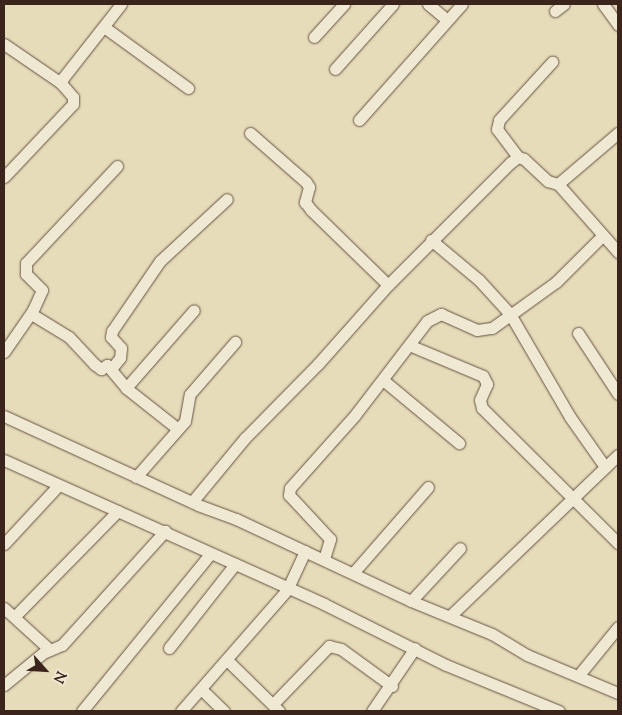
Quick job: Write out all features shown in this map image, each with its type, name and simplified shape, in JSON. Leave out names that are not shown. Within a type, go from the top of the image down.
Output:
[{"type":"street","points":[[61,83],[77,58],[104,27],[120,4]]},
{"type":"street","points":[[314,37],[344,4]]},
{"type":"street","points":[[335,69],[393,4]]},
{"type":"street","points":[[428,4],[447,20]]},
{"type":"street","points":[[359,120],[462,4]]},
{"type":"street","points":[[604,4],[618,25]]},
{"type":"street","points":[[104,27],[188,88]]},
{"type":"street","points":[[4,44],[61,83],[73,97],[74,104],[4,178]]},
{"type":"street","points":[[552,62],[499,120],[497,129],[518,157],[548,181],[558,184],[618,252]]},
{"type":"street","points":[[250,133],[306,182],[309,187],[305,202],[311,210],[388,284]]},
{"type":"street","points":[[558,184],[617,135]]},
{"type":"street","points":[[192,502],[234,451],[318,364],[388,284],[518,157]]},
{"type":"street","points":[[4,352],[33,310],[42,290],[26,274],[26,263],[117,166]]},
{"type":"street","points":[[107,365],[112,369],[121,354],[121,348],[111,337],[112,331],[160,262],[227,199]]},
{"type":"street","points":[[324,559],[330,539],[289,495],[290,488],[383,380],[433,315],[441,314],[486,331],[556,282],[602,236]]},
{"type":"street","points":[[431,240],[479,280],[510,314],[570,417],[605,467]]},
{"type":"street","points":[[33,310],[33,315],[69,337],[94,364],[101,369],[107,365]]},
{"type":"street","points":[[126,388],[194,310]]},
{"type":"street","points":[[578,333],[618,394]]},
{"type":"street","points":[[136,477],[185,421],[186,402],[194,388],[235,342]]},
{"type":"street","points":[[409,345],[483,376],[487,384],[480,400],[482,408],[573,496],[618,543]]},
{"type":"street","points":[[107,365],[126,388],[178,430]]},
{"type":"street","points":[[383,380],[459,442]]},
{"type":"street","points":[[4,416],[136,477],[324,559],[411,601],[492,634],[527,655],[618,693]]},
{"type":"street","points":[[450,616],[573,496],[618,455]]},
{"type":"street","points":[[4,460],[57,487],[118,511],[324,604],[446,665],[559,711]]},
{"type":"street","points":[[4,544],[57,487]]},
{"type":"street","points":[[353,573],[428,487]]},
{"type":"street","points":[[15,616],[118,511]]},
{"type":"street","points":[[4,685],[50,650],[62,645],[165,532]]},
{"type":"street","points":[[411,601],[460,548]]},
{"type":"street","points":[[181,711],[288,588],[305,551]]},
{"type":"street","points":[[86,710],[210,554]]},
{"type":"street","points":[[169,648],[235,564]]},
{"type":"street","points":[[4,608],[15,616],[50,650]]},
{"type":"street","points":[[578,676],[618,627]]},
{"type":"street","points":[[227,660],[276,708],[329,646],[341,649],[392,686]]},
{"type":"street","points":[[372,711],[392,686],[415,648]]},
{"type":"street","points":[[201,689],[224,711]]}]
